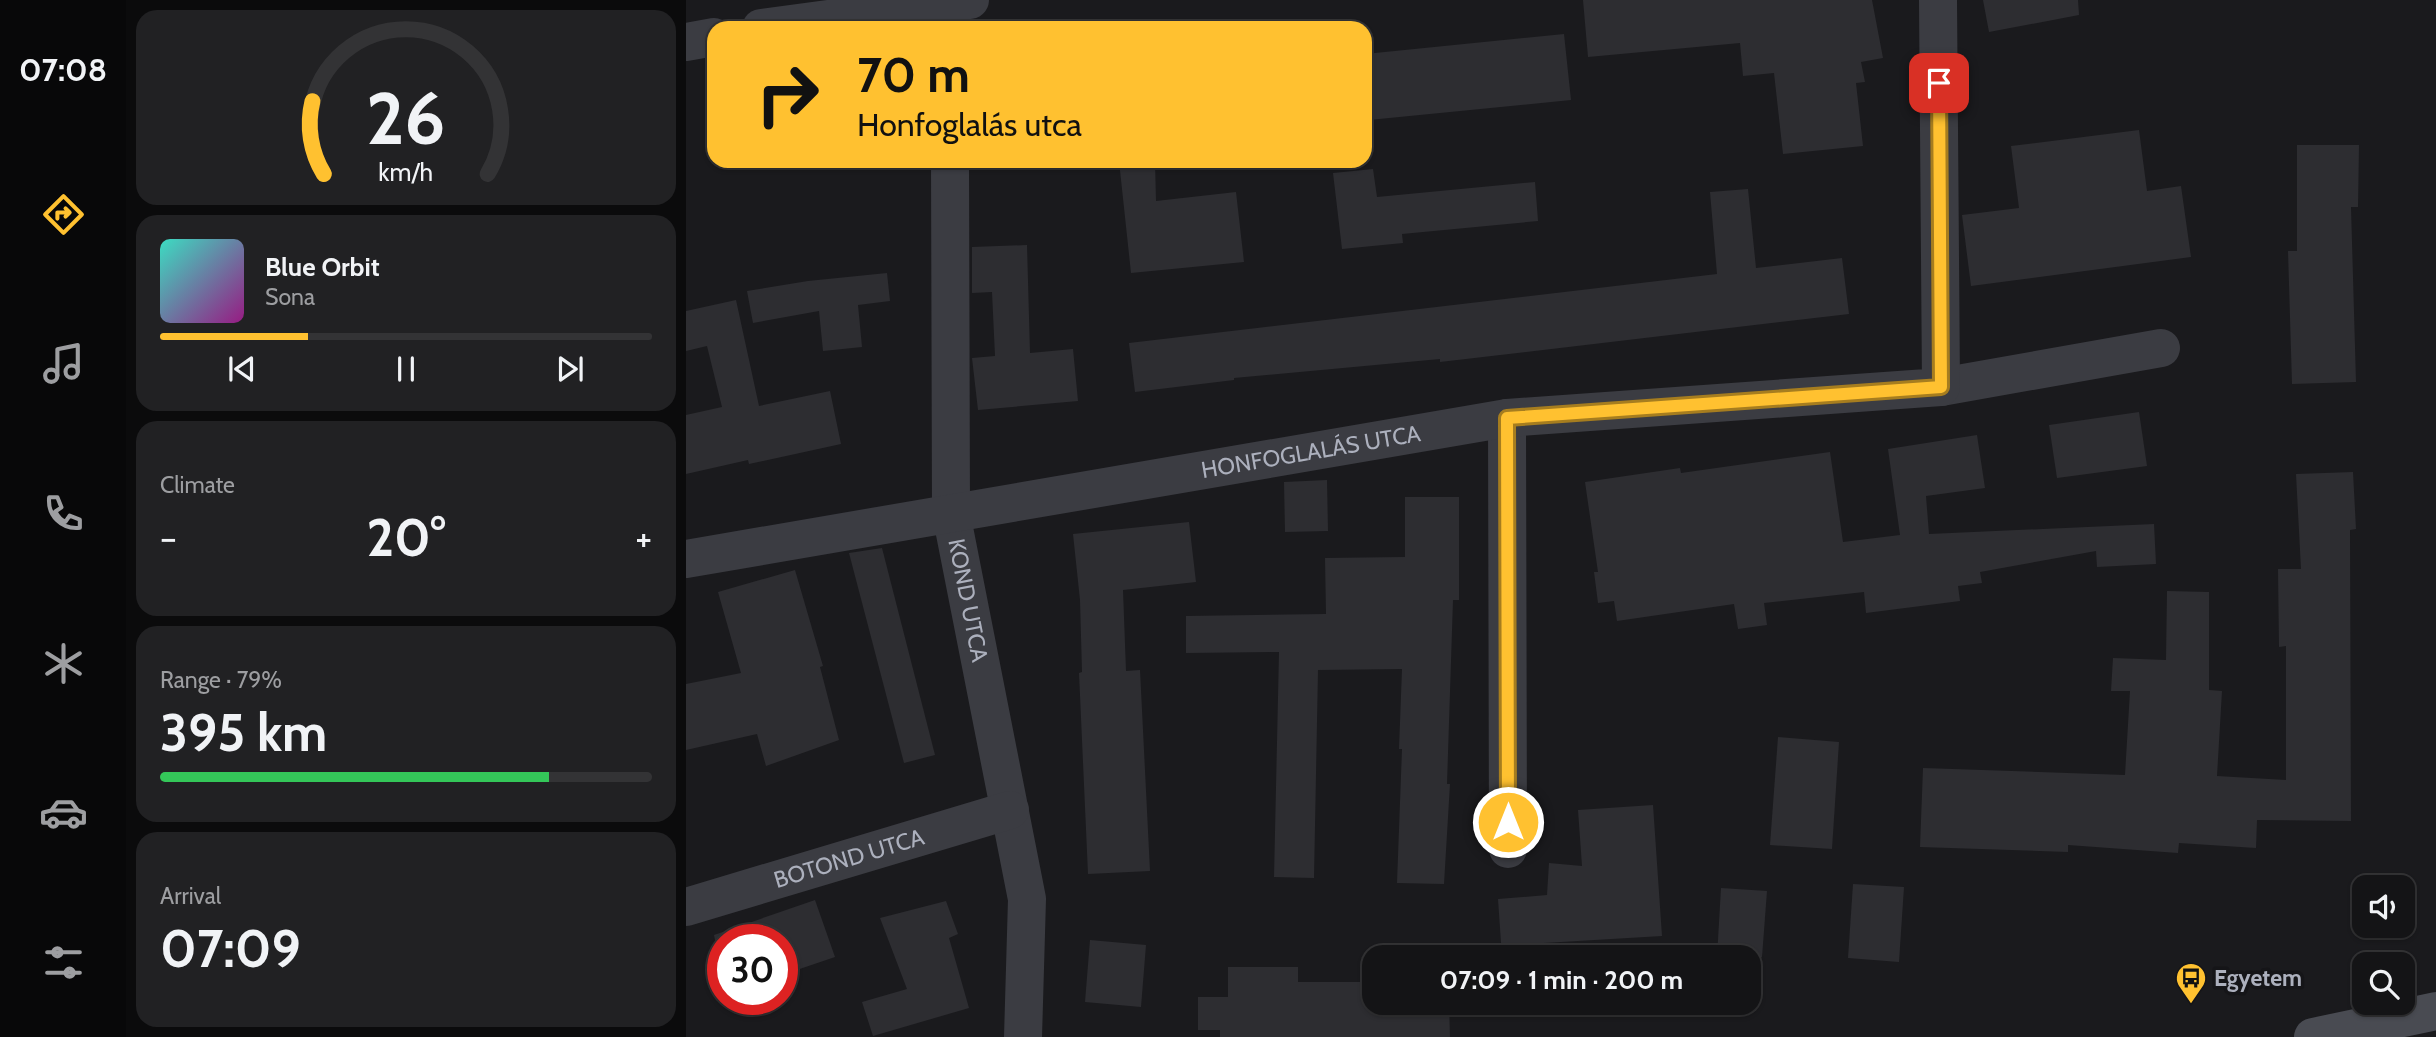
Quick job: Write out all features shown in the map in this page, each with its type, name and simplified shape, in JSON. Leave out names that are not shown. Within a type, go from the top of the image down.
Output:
[{"type":"main road","points":[[2313,1037],[2436,1011]]},
{"type":"street","points":[[1938,0],[1941,387]]},
{"type":"street","points":[[826,21],[946,8]]},
{"type":"street","points":[[686,42],[707,38]]},
{"type":"street","name":"KOND UTCA","points":[[950,168],[951,513],[1027,899],[1023,1037]]},
{"type":"street","name":"HONFOGLALÁS UTCA","points":[[686,559],[1507,418],[1941,387],[2161,348]]},
{"type":"street","points":[[1507,418],[1508,849]]},
{"type":"street","name":"BOTOND UTCA","points":[[686,907],[1010,810]]},
{"type":"building","points":[[1583,0],[1872,0],[1883,58],[1861,62],[1865,82],[1856,83],[1863,146],[1783,154],[1774,73],[1743,76],[1740,43],[1588,57]]},
{"type":"building","points":[[1983,0],[2078,0],[2079,15],[1989,32]]},
{"type":"building","points":[[1564,34],[1571,100],[1372,120],[1372,53]]},
{"type":"building","points":[[2139,130],[2147,191],[2181,186],[2191,257],[1971,286],[1962,215],[2019,208],[2011,146]]},
{"type":"building","points":[[2297,145],[2359,145],[2358,207],[2351,207],[2356,382],[2292,384],[2288,251],[2297,251]]},
{"type":"building","points":[[1120,168],[1155,168],[1156,201],[1236,192],[1244,262],[1131,273]]},
{"type":"building","points":[[1373,169],[1377,197],[1535,182],[1538,221],[1402,234],[1403,243],[1342,249],[1333,173]]},
{"type":"building","points":[[1748,189],[1756,268],[1842,258],[1849,314],[1440,362],[1440,359],[1234,378],[1135,392],[1129,343],[1717,274],[1710,192]]},
{"type":"building","points":[[1027,245],[1030,353],[1073,349],[1078,401],[978,410],[972,358],[995,356],[992,292],[972,293],[972,247]]},
{"type":"building","points":[[887,273],[890,301],[858,305],[862,347],[823,351],[819,311],[753,323],[747,291],[808,281]]},
{"type":"building","points":[[736,300],[759,406],[830,391],[841,444],[749,464],[748,460],[686,474],[686,415],[722,407],[707,346],[686,351],[686,311]]},
{"type":"building","points":[[2139,412],[2147,466],[2057,478],[2049,425]]},
{"type":"building","points":[[1977,435],[1985,488],[1926,496],[1929,534],[2154,524],[2156,564],[2097,567],[2096,551],[1980,572],[1982,583],[1958,586],[1960,601],[1866,613],[1864,592],[1764,603],[1767,625],[1738,629],[1734,604],[1617,621],[1614,601],[1598,603],[1594,572],[1598,572],[1585,482],[1680,468],[1681,473],[1830,452],[1843,542],[1900,535],[1888,449]]},
{"type":"building","points":[[2353,472],[2356,529],[2350,530],[2351,821],[2257,820],[2256,848],[2179,843],[2178,853],[2068,845],[2068,852],[1920,847],[1923,768],[2125,775],[2130,691],[2111,691],[2113,658],[2166,660],[2167,591],[2209,592],[2209,690],[2222,691],[2217,776],[2286,780],[2286,646],[2279,647],[2278,569],[2301,569],[2296,474]]},
{"type":"building","points":[[1327,480],[1328,531],[1285,532],[1284,482]]},
{"type":"building","points":[[1405,497],[1459,497],[1459,600],[1453,600],[1447,784],[1450,784],[1444,884],[1397,883],[1402,669],[1318,670],[1314,878],[1274,877],[1279,652],[1186,653],[1186,616],[1326,614],[1325,558],[1405,557]]},
{"type":"building","points":[[1189,522],[1196,582],[1123,590],[1126,671],[1140,670],[1150,871],[1088,874],[1079,673],[1082,672],[1080,600],[1073,534]]},
{"type":"building","points":[[882,548],[935,755],[904,763],[849,553]]},
{"type":"building","points":[[795,570],[823,666],[820,667],[839,740],[766,766],[757,734],[686,750],[686,684],[741,673],[718,592]]},
{"type":"building","points":[[1778,737],[1839,742],[1832,849],[1770,845]]},
{"type":"building","points":[[1653,805],[1662,936],[1544,945],[1501,945],[1498,899],[1547,895],[1549,863],[1582,866],[1578,810]]},
{"type":"building","points":[[1853,884],[1904,887],[1899,962],[1848,958]]},
{"type":"building","points":[[1721,888],[1767,891],[1762,957],[1761,945],[1718,945]]},
{"type":"building","points":[[815,900],[835,957],[798,970],[798,924],[746,924]]},
{"type":"building","points":[[946,901],[958,934],[949,938],[969,1008],[873,1036],[862,1002],[907,989],[880,918]]},
{"type":"building","points":[[1090,940],[1146,945],[1141,1007],[1085,1002]]},
{"type":"building","points":[[1228,967],[1298,967],[1298,982],[1362,982],[1362,1015],[1449,1015],[1450,1037],[1220,1037],[1220,1030],[1198,1030],[1198,997],[1228,997]]},
{"type":"place","name":"Egyetem","points":[[2191,1005]]},
{"type":"route","points":[[1508,822],[1507,418],[1941,387],[1939,83]]}]
